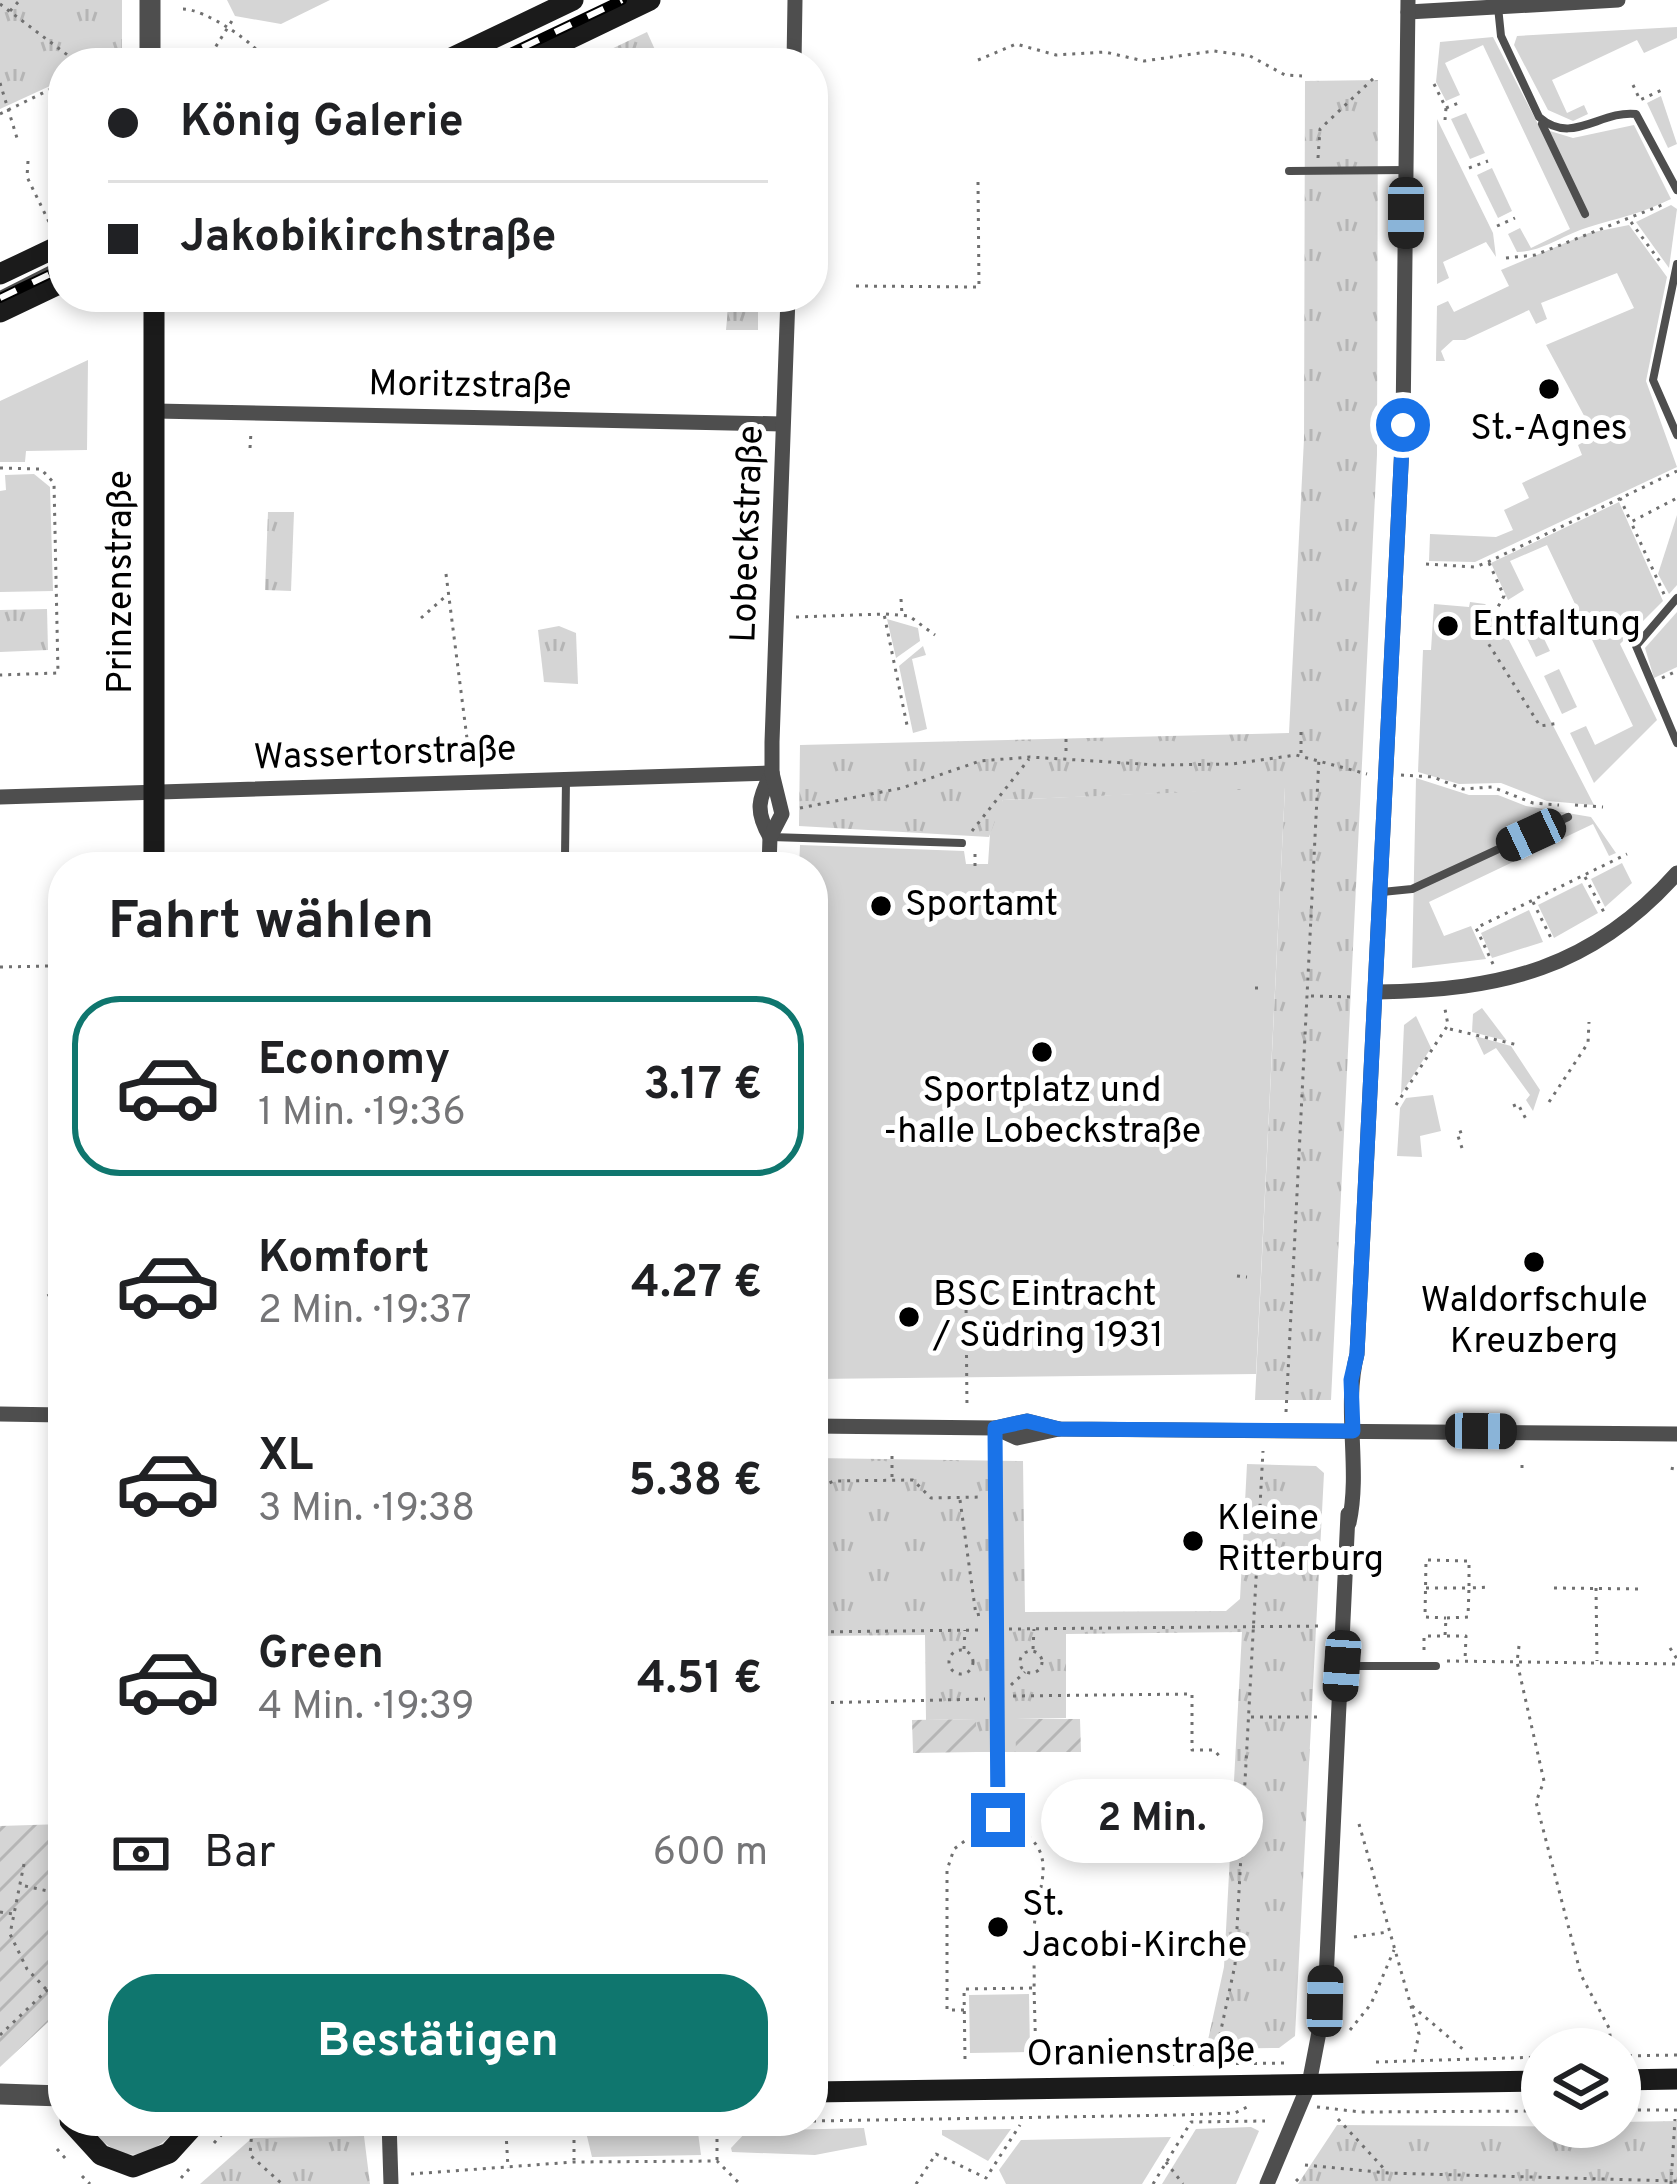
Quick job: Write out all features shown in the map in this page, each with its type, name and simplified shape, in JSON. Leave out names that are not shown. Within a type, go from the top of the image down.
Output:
[{"type":"main road","points":[[472,48],[573,0]]},
{"type":"main road","points":[[550,48],[650,0]]},
{"type":"main road","points":[[0,274],[48,256]]},
{"type":"main road","points":[[0,312],[48,288]]},
{"type":"main road","name":"Prinzenstraße","points":[[154,312],[154,852]]},
{"type":"main road","points":[[1641,2080],[1677,2079]]},
{"type":"main road","name":"Oranienstraße","points":[[828,2092],[1521,2081]]},
{"type":"main road","points":[[83,2136],[119,2174],[149,2174],[184,2136]]},
{"type":"street","points":[[150,0],[150,48]]},
{"type":"street","points":[[794,48],[795,0]]},
{"type":"street","points":[[1267,2184],[1309,2084],[1325,2001],[1349,1523],[1356,1489],[1351,1380],[1357,1354],[1377,992],[1403,425],[1408,6],[1618,0]]},
{"type":"street","name":"Lobeckstraße","points":[[770,852],[770,837],[782,814],[772,773],[787,312]]},
{"type":"street","name":"Moritzstraße","points":[[155,411],[782,424]]},
{"type":"street","name":"Wassertorstraße","points":[[0,796],[772,773]]},
{"type":"street","points":[[1377,992],[1502,982],[1562,961],[1615,932],[1677,873]]},
{"type":"street","points":[[0,1414],[48,1415]]},
{"type":"street","points":[[828,1426],[995,1428],[1017,1438],[1059,1429],[1677,1434]]},
{"type":"street","points":[[0,2094],[48,2095]]},
{"type":"street","points":[[389,2136],[391,2184]]},
{"type":"lane","points":[[1498,7],[1502,36],[1585,214]]},
{"type":"lane","points":[[566,40],[569,48]]},
{"type":"lane","points":[[1539,117],[1549,126],[1574,130],[1636,114],[1677,194]]},
{"type":"lane","points":[[1289,171],[1406,170]]},
{"type":"lane","points":[[0,296],[48,261]]},
{"type":"lane","points":[[1677,264],[1653,380],[1677,435]]},
{"type":"lane","points":[[1673,602],[1636,646],[1677,743]]},
{"type":"lane","points":[[565,852],[566,778]]},
{"type":"lane","points":[[1382,892],[1412,889],[1568,817]]},
{"type":"lane","points":[[770,837],[962,843]]},
{"type":"lane","points":[[995,1428],[998,1820]]},
{"type":"lane","points":[[1342,1666],[1441,1663]]},
{"type":"path","points":[[10,11],[20,0]]},
{"type":"path","points":[[0,4],[58,48]]},
{"type":"path","points":[[183,9],[197,9],[260,48]]},
{"type":"path","points":[[214,48],[235,16]]},
{"type":"path","points":[[978,60],[1016,44],[1056,55],[1105,52],[1144,61],[1214,51],[1250,56],[1302,76]]},
{"type":"path","points":[[1318,170],[1320,129],[1376,76]]},
{"type":"path","points":[[0,83],[17,138]]},
{"type":"path","points":[[1434,84],[1446,108],[1445,120]]},
{"type":"path","points":[[1633,85],[1640,100],[1662,90]]},
{"type":"path","points":[[0,114],[48,90]]},
{"type":"path","points":[[1446,108],[1461,102]]},
{"type":"path","points":[[1469,168],[1488,160]]},
{"type":"path","points":[[28,161],[28,177],[48,221]]},
{"type":"path","points":[[856,286],[979,287],[978,182]]},
{"type":"path","points":[[1506,257],[1535,255],[1587,230],[1630,221],[1677,194]]},
{"type":"path","points":[[1497,226],[1514,218]]},
{"type":"path","points":[[1630,221],[1674,280]]},
{"type":"path","points":[[0,468],[41,469],[54,483],[58,673],[0,675]]},
{"type":"path","points":[[1426,564],[1489,562],[1677,471]]},
{"type":"path","points":[[1620,498],[1673,602]]},
{"type":"path","points":[[1631,522],[1677,498]]},
{"type":"path","points":[[1489,562],[1504,596],[1486,630],[1488,643],[1540,726],[1560,723]]},
{"type":"path","points":[[446,574],[471,782]]},
{"type":"path","points":[[421,618],[448,594]]},
{"type":"path","points":[[901,599],[902,614]]},
{"type":"path","points":[[884,614],[908,730]]},
{"type":"path","points":[[776,617],[902,614],[934,634]]},
{"type":"path","points":[[1300,732],[1301,756]]},
{"type":"path","points":[[1066,739],[1066,758]]},
{"type":"path","points":[[788,808],[818,808],[857,793],[902,788],[980,761],[1030,757],[1194,764],[1301,756],[1366,774],[1433,777],[1463,789],[1492,787],[1533,803],[1603,807]]},
{"type":"path","points":[[962,843],[1030,757]]},
{"type":"path","points":[[1285,1432],[1319,758]]},
{"type":"path","points":[[1502,982],[1476,928],[1627,854]]},
{"type":"path","points":[[1584,875],[1615,932]]},
{"type":"path","points":[[1532,901],[1562,961]]},
{"type":"path","points":[[0,967],[48,966]]},
{"type":"path","points":[[1396,1105],[1446,1028],[1442,990]]},
{"type":"path","points":[[1309,996],[1356,997]]},
{"type":"path","points":[[1549,1102],[1588,1043],[1589,1022]]},
{"type":"path","points":[[1446,1028],[1518,1046]]},
{"type":"path","points":[[1513,1106],[1518,1104],[1527,1121]]},
{"type":"path","points":[[1462,1131],[1457,1132],[1462,1148]]},
{"type":"path","points":[[1237,1276],[1247,1276]]},
{"type":"path","points":[[966,1301],[968,1428]]},
{"type":"path","points":[[1216,2053],[1234,1965],[1264,1431]]},
{"type":"path","points":[[892,1456],[892,1480]]},
{"type":"path","points":[[828,1484],[913,1480],[931,1498],[995,1497]]},
{"type":"path","points":[[960,1498],[976,1615],[982,1614]]},
{"type":"path","points":[[1426,1560],[1468,1561],[1469,1588],[1468,1617],[1425,1617],[1426,1560]]},
{"type":"path","points":[[1426,1588],[1490,1587]]},
{"type":"path","points":[[1553,1588],[1641,1589]]},
{"type":"path","points":[[1596,1588],[1597,1663]]},
{"type":"path","points":[[1445,1636],[1446,1618]]},
{"type":"path","points":[[841,1624],[841,1631]]},
{"type":"path","points":[[828,1631],[1325,1626]]},
{"type":"path","points":[[1033,1651],[1034,1629]]},
{"type":"path","points":[[964,1630],[964,1650],[973,1660],[967,1674]]},
{"type":"path","points":[[1424,1660],[1424,1636],[1466,1636],[1466,1661]]},
{"type":"path","points":[[1519,1646],[1517,1662],[1544,1781],[1536,1802],[1581,1975],[1609,2028]]},
{"type":"path","points":[[1441,1663],[1677,1661],[1670,1648]]},
{"type":"path","points":[[964,1650],[955,1652],[949,1663],[956,1674],[972,1678]]},
{"type":"path","points":[[984,1688],[996,1698]]},
{"type":"path","points":[[828,1703],[1192,1694],[1192,1750],[1214,1750],[1222,1759]]},
{"type":"path","points":[[1247,1717],[1321,1718]]},
{"type":"path","points":[[964,2010],[947,2010],[946,1870],[954,1849],[981,1826],[997,1823],[1026,1833],[1044,1864],[1044,1892],[1035,1917],[1036,2058]]},
{"type":"path","points":[[1359,1824],[1419,2034],[1415,2052]]},
{"type":"path","points":[[0,2035],[48,1992],[27,1969],[10,1934],[24,1864]]},
{"type":"path","points":[[23,1886],[48,1891]]},
{"type":"path","points":[[0,1912],[15,1915]]},
{"type":"path","points":[[1354,1937],[1390,1931]]},
{"type":"path","points":[[0,1940],[10,1934]]},
{"type":"path","points":[[1350,2030],[1372,2004],[1394,1948]]},
{"type":"path","points":[[1000,1981],[1000,1989]]},
{"type":"path","points":[[965,2059],[964,1989],[1034,1988]]},
{"type":"path","points":[[1410,2004],[1465,2051]]},
{"type":"path","points":[[1641,2056],[1677,2055]]},
{"type":"path","points":[[1360,2063],[1521,2058]]},
{"type":"path","points":[[1149,2106],[1150,2123]]},
{"type":"path","points":[[828,2121],[1149,2116],[1235,2113],[1253,2106]]},
{"type":"path","points":[[1340,2107],[1361,2113],[1521,2111]]},
{"type":"path","points":[[1641,2110],[1677,2110]]},
{"type":"path","points":[[1338,2119],[1388,2173]]},
{"type":"path","points":[[1305,2164],[1388,2173],[1674,2182],[1675,2119]]},
{"type":"path","points":[[1153,2184],[1191,2122],[1265,2121]]},
{"type":"path","points":[[916,2184],[936,2154],[986,2178],[1020,2125]]},
{"type":"path","points":[[214,2144],[221,2136]]},
{"type":"path","points":[[252,2136],[250,2155],[282,2184]]},
{"type":"path","points":[[506,2136],[508,2170]]},
{"type":"path","points":[[574,2136],[574,2162]]},
{"type":"path","points":[[717,2136],[717,2161],[740,2184]]},
{"type":"path","points":[[57,2149],[66,2159]]},
{"type":"path","points":[[407,2174],[474,2174],[574,2162],[717,2161]]},
{"type":"path","points":[[1166,2162],[1183,2184]]},
{"type":"path","points":[[181,2178],[191,2168]]},
{"type":"path","points":[[1431,2184],[1432,2174]]},
{"type":"path","points":[[82,2176],[89,2184]]},
{"type":"green space","points":[[0,0],[122,0],[122,48],[48,48],[48,87],[0,109]]},
{"type":"green space","points":[[227,0],[330,0],[281,24],[235,16]]},
{"type":"green space","points":[[1677,27],[1677,38],[1644,53],[1637,40],[1552,80],[1567,113],[1584,105],[1588,114],[1573,121],[1548,110],[1514,45],[1517,36]]},
{"type":"green space","points":[[647,32],[654,48],[613,48]]},
{"type":"green space","points":[[1493,37],[1540,128],[1573,138],[1634,125],[1671,199],[1536,249],[1517,252],[1508,234],[1520,228],[1531,248],[1570,229],[1483,45],[1445,63],[1460,95],[1446,101],[1436,82],[1440,42]]},
{"type":"green space","points":[[1378,80],[1377,455],[1331,1400],[1255,1400],[1285,788],[1003,800],[989,837],[799,826],[800,745],[1289,733],[1304,439],[1305,81]]},
{"type":"green space","points":[[1661,96],[1677,144],[1668,148],[1647,103]]},
{"type":"green space","points":[[1466,113],[1485,153],[1470,159],[1451,119]]},
{"type":"green space","points":[[1437,119],[1493,233],[1496,257],[1486,242],[1443,262],[1449,278],[1437,284]]},
{"type":"green space","points":[[1492,168],[1512,211],[1498,218],[1477,175]]},
{"type":"green space","points":[[1671,205],[1677,209],[1669,268],[1636,222]]},
{"type":"green space","points":[[1629,225],[1667,277],[1646,381],[1677,467],[1475,562],[1429,561],[1430,534],[1496,537],[1513,530],[1504,510],[1529,498],[1522,483],[1582,455],[1578,445],[1595,436],[1546,345],[1634,308],[1617,273],[1541,303],[1547,319],[1536,324],[1529,310],[1465,340],[1453,340],[1441,351],[1445,361],[1436,361],[1437,306],[1448,301],[1454,312],[1509,286],[1501,270],[1589,233]]},
{"type":"green space","points":[[728,312],[758,312],[758,330],[726,330]]},
{"type":"green space","points":[[88,360],[87,450],[26,451],[25,462],[0,462],[0,401]]},
{"type":"green space","points":[[34,474],[50,487],[53,591],[0,592],[0,491],[6,490],[5,475]]},
{"type":"green space","points":[[1619,502],[1663,601],[1620,644],[1657,720],[1594,783],[1570,733],[1586,726],[1595,745],[1633,726],[1547,545],[1510,561],[1524,590],[1508,600],[1491,563]]},
{"type":"green space","points":[[268,512],[294,512],[291,591],[265,590]]},
{"type":"green space","points":[[1677,515],[1677,585],[1669,594],[1658,574]]},
{"type":"green space","points":[[1470,602],[1485,604],[1496,615],[1594,805],[1547,801],[1501,783],[1459,784],[1418,772],[1423,650],[1431,650],[1434,604],[1469,607]]},
{"type":"green space","points":[[47,609],[48,650],[0,652],[0,610]]},
{"type":"green space","points":[[1531,612],[1550,651],[1536,657],[1517,618]]},
{"type":"green space","points":[[1677,612],[1677,667],[1654,678],[1645,648]]},
{"type":"green space","points":[[887,619],[918,628],[920,641],[896,658]]},
{"type":"green space","points":[[559,626],[576,633],[578,684],[544,682],[538,630]]},
{"type":"green space","points":[[923,646],[926,655],[912,659],[927,729],[913,733],[899,666]]},
{"type":"green space","points":[[1559,669],[1577,707],[1562,714],[1544,676]]},
{"type":"green space","points":[[1416,778],[1469,795],[1498,795],[1526,806],[1591,817],[1616,853],[1609,856],[1593,824],[1429,902],[1444,936],[1471,926],[1486,959],[1412,968]]},
{"type":"green space","name":"Sportplatz und -halle Lobeckstraße","points":[[1285,787],[1256,1374],[828,1379],[828,852],[800,852],[800,845],[964,851],[966,864],[988,864],[991,820],[1003,800]]},
{"type":"green space","points":[[1622,863],[1632,883],[1605,907],[1591,879]]},
{"type":"green space","points":[[1582,883],[1598,913],[1554,938],[1538,905]]},
{"type":"green space","points":[[1529,910],[1543,942],[1492,958],[1481,933]]},
{"type":"green space","points":[[1482,1008],[1507,1041],[1472,1032],[1473,1014]]},
{"type":"green space","points":[[1416,1016],[1431,1048],[1401,1094],[1404,1025]]},
{"type":"green space","points":[[1475,1036],[1511,1046],[1540,1090],[1533,1111],[1526,1100],[1530,1095],[1496,1048],[1484,1055]]},
{"type":"green space","points":[[1433,1095],[1441,1131],[1420,1136],[1422,1157],[1397,1156],[1400,1108],[1406,1098]]},
{"type":"green space","points":[[828,1458],[1023,1461],[1025,1612],[1226,1611],[1240,1599],[1247,1464],[1316,1466],[1324,1473],[1295,2036],[1279,2048],[1206,2049],[1224,1967],[1242,1632],[1066,1634],[1066,1718],[1016,1719],[1016,1752],[976,1752],[975,1719],[926,1720],[925,1635],[828,1636]]},
{"type":"green space","points":[[976,1719],[976,1752],[913,1753],[912,1720]]},
{"type":"green space","points":[[1015,1719],[1080,1719],[1081,1752],[1016,1752]]},
{"type":"green space","points":[[48,1824],[48,2022],[0,2067],[0,1826]]},
{"type":"green space","points":[[1029,1994],[1030,2052],[970,2053],[969,1995]]},
{"type":"green space","points":[[1677,2121],[1677,2184],[1298,2184],[1337,2125],[1521,2126],[1521,2148],[1641,2148],[1641,2122]]},
{"type":"green space","points":[[1251,2127],[1259,2131],[1236,2184],[1162,2184],[1196,2129]]},
{"type":"green space","points":[[864,2128],[867,2145],[815,2155],[732,2152],[731,2148],[742,2136],[828,2136],[828,2129]]},
{"type":"green space","points":[[1011,2129],[988,2161],[942,2135],[942,2130]]},
{"type":"green space","points":[[96,2136],[171,2136],[133,2155]]},
{"type":"green space","points":[[364,2136],[370,2184],[200,2184],[252,2138]]},
{"type":"green space","points":[[587,2136],[698,2136],[701,2155],[592,2157]]},
{"type":"green space","points":[[1171,2137],[1142,2184],[1006,2184],[999,2170],[1021,2140]]},
{"type":"railway","points":[[521,48],[622,0]]},
{"type":"railway","points":[[0,298],[48,275]]},
{"type":"place","name":"St.-Agnes","points":[[1549,389]]},
{"type":"place","name":"Entfaltung","points":[[1448,626]]},
{"type":"place","name":"Sportamt","points":[[881,906]]},
{"type":"place","name":"Sportplatz und -halle Lobeckstraße","points":[[1042,1052]]},
{"type":"place","name":"Waldorfschule Kreuzberg","points":[[1534,1262]]},
{"type":"place","name":"BSC Eintracht / Südring 1931","points":[[909,1317]]},
{"type":"place","name":"Kleine Ritterburg","points":[[1193,1541]]},
{"type":"place","name":"St. Jacobi-Kirche","points":[[998,1927]]},
{"type":"route","points":[[998,1820],[995,1428],[1037,1421],[1059,1429],[1353,1431],[1351,1380],[1357,1354],[1368,1162],[1403,425]]}]
